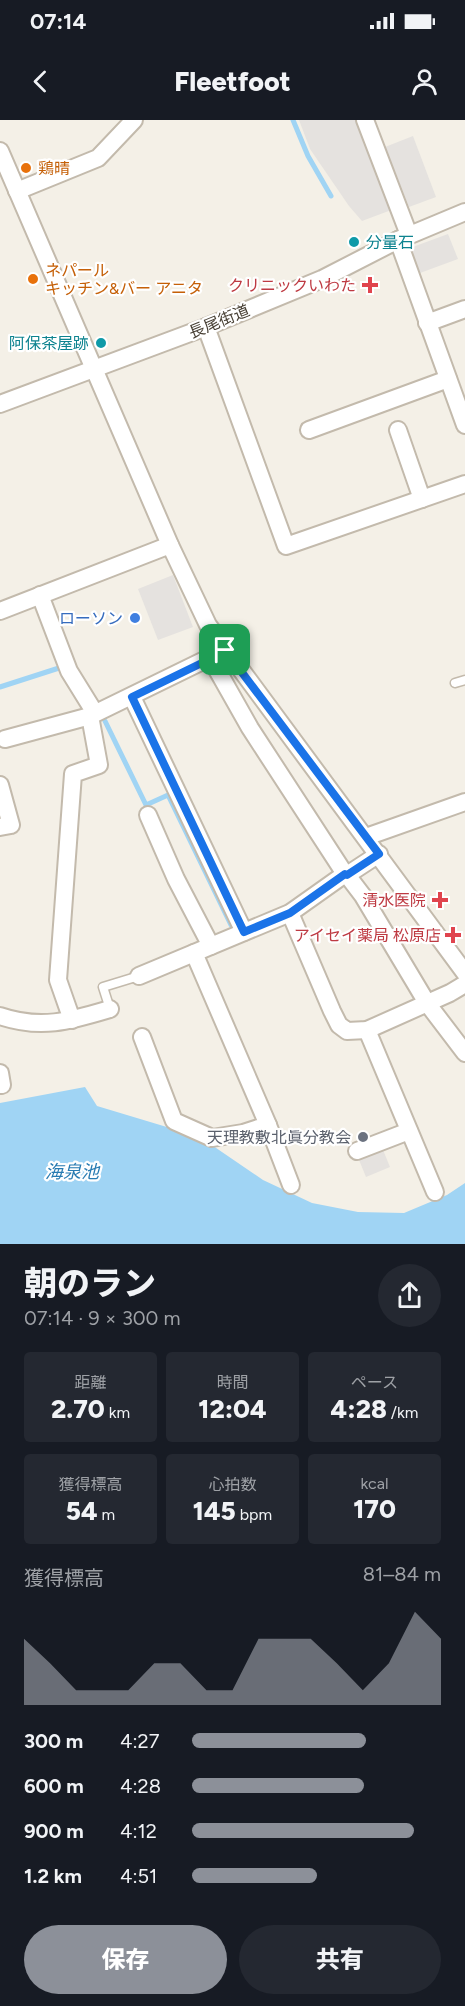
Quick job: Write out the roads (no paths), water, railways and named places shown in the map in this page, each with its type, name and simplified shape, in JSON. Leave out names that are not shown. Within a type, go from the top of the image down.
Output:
[{"type":"street","points":[[9,182],[98,158],[134,120]]},
{"type":"street","points":[[365,120],[403,237],[427,323],[465,425]]},
{"type":"street","points":[[0,151],[9,182],[95,369],[170,545],[208,625],[250,728],[346,874],[363,896],[427,1003],[465,1053]]},
{"type":"street","name":"長尾街道","points":[[0,404],[206,327],[322,279],[403,237],[465,212]]},
{"type":"street","points":[[427,323],[465,309]]},
{"type":"street","points":[[206,327],[286,546],[465,484]]},
{"type":"street","points":[[309,430],[448,379]]},
{"type":"street","points":[[398,430],[422,499]]},
{"type":"street","points":[[0,611],[170,545]]},
{"type":"street","points":[[40,595],[69,671],[92,715],[99,765],[73,774],[58,980],[72,1020]]},
{"type":"street","points":[[5,738],[92,715],[218,654]]},
{"type":"street","points":[[218,654],[366,837],[465,973]]},
{"type":"street","points":[[132,697],[244,932]]},
{"type":"street","points":[[0,785],[11,825],[0,827]]},
{"type":"street","points":[[366,837],[465,802]]},
{"type":"street","points":[[148,815],[176,879],[211,946]]},
{"type":"street","points":[[139,976],[290,913],[379,854]]},
{"type":"street","points":[[290,913],[339,1025],[346,1031],[367,1030],[465,984]]},
{"type":"street","points":[[194,953],[268,1125],[291,1185]]},
{"type":"street","points":[[0,1016],[18,1022],[53,1023],[110,1009]]},
{"type":"street","points":[[367,1030],[435,1192]]},
{"type":"street","points":[[142,1038],[174,1121],[212,1138],[243,1133],[268,1125]]},
{"type":"street","points":[[0,1073],[2,1085],[0,1085]]},
{"type":"street","points":[[357,1151],[409,1131]]},
{"type":"lane","points":[[455,683],[465,680]]},
{"type":"lane","points":[[110,1009],[103,987],[139,976]]},
{"type":"water","name":"海泉池","points":[[85,1087],[97,1106],[200,1137],[263,1180],[312,1203],[358,1212],[404,1213],[447,1195],[465,1183],[465,1244],[0,1244],[0,1103]]},
{"type":"waterway","points":[[293,120],[308,156],[331,196]]},
{"type":"waterway","points":[[0,687],[59,668]]},
{"type":"waterway","points":[[105,721],[146,805],[168,795],[231,925]]},
{"type":"place","name":"鶏晴","points":[[26,168]]},
{"type":"place","name":"分量石","points":[[354,242]]},
{"type":"place","name":"ネパール キッチン&バー アニタ","points":[[33,279]]},
{"type":"place","name":"クリニックいわた","points":[[370,285]]},
{"type":"place","name":"阿保茶屋跡","points":[[101,343]]},
{"type":"place","name":"ローソン","points":[[135,618]]},
{"type":"place","name":"清水医院","points":[[440,900]]},
{"type":"place","name":"アイセイ薬局 松原店","points":[[453,935]]},
{"type":"place","name":"天理教敷北眞分教会","points":[[363,1137]]}]
